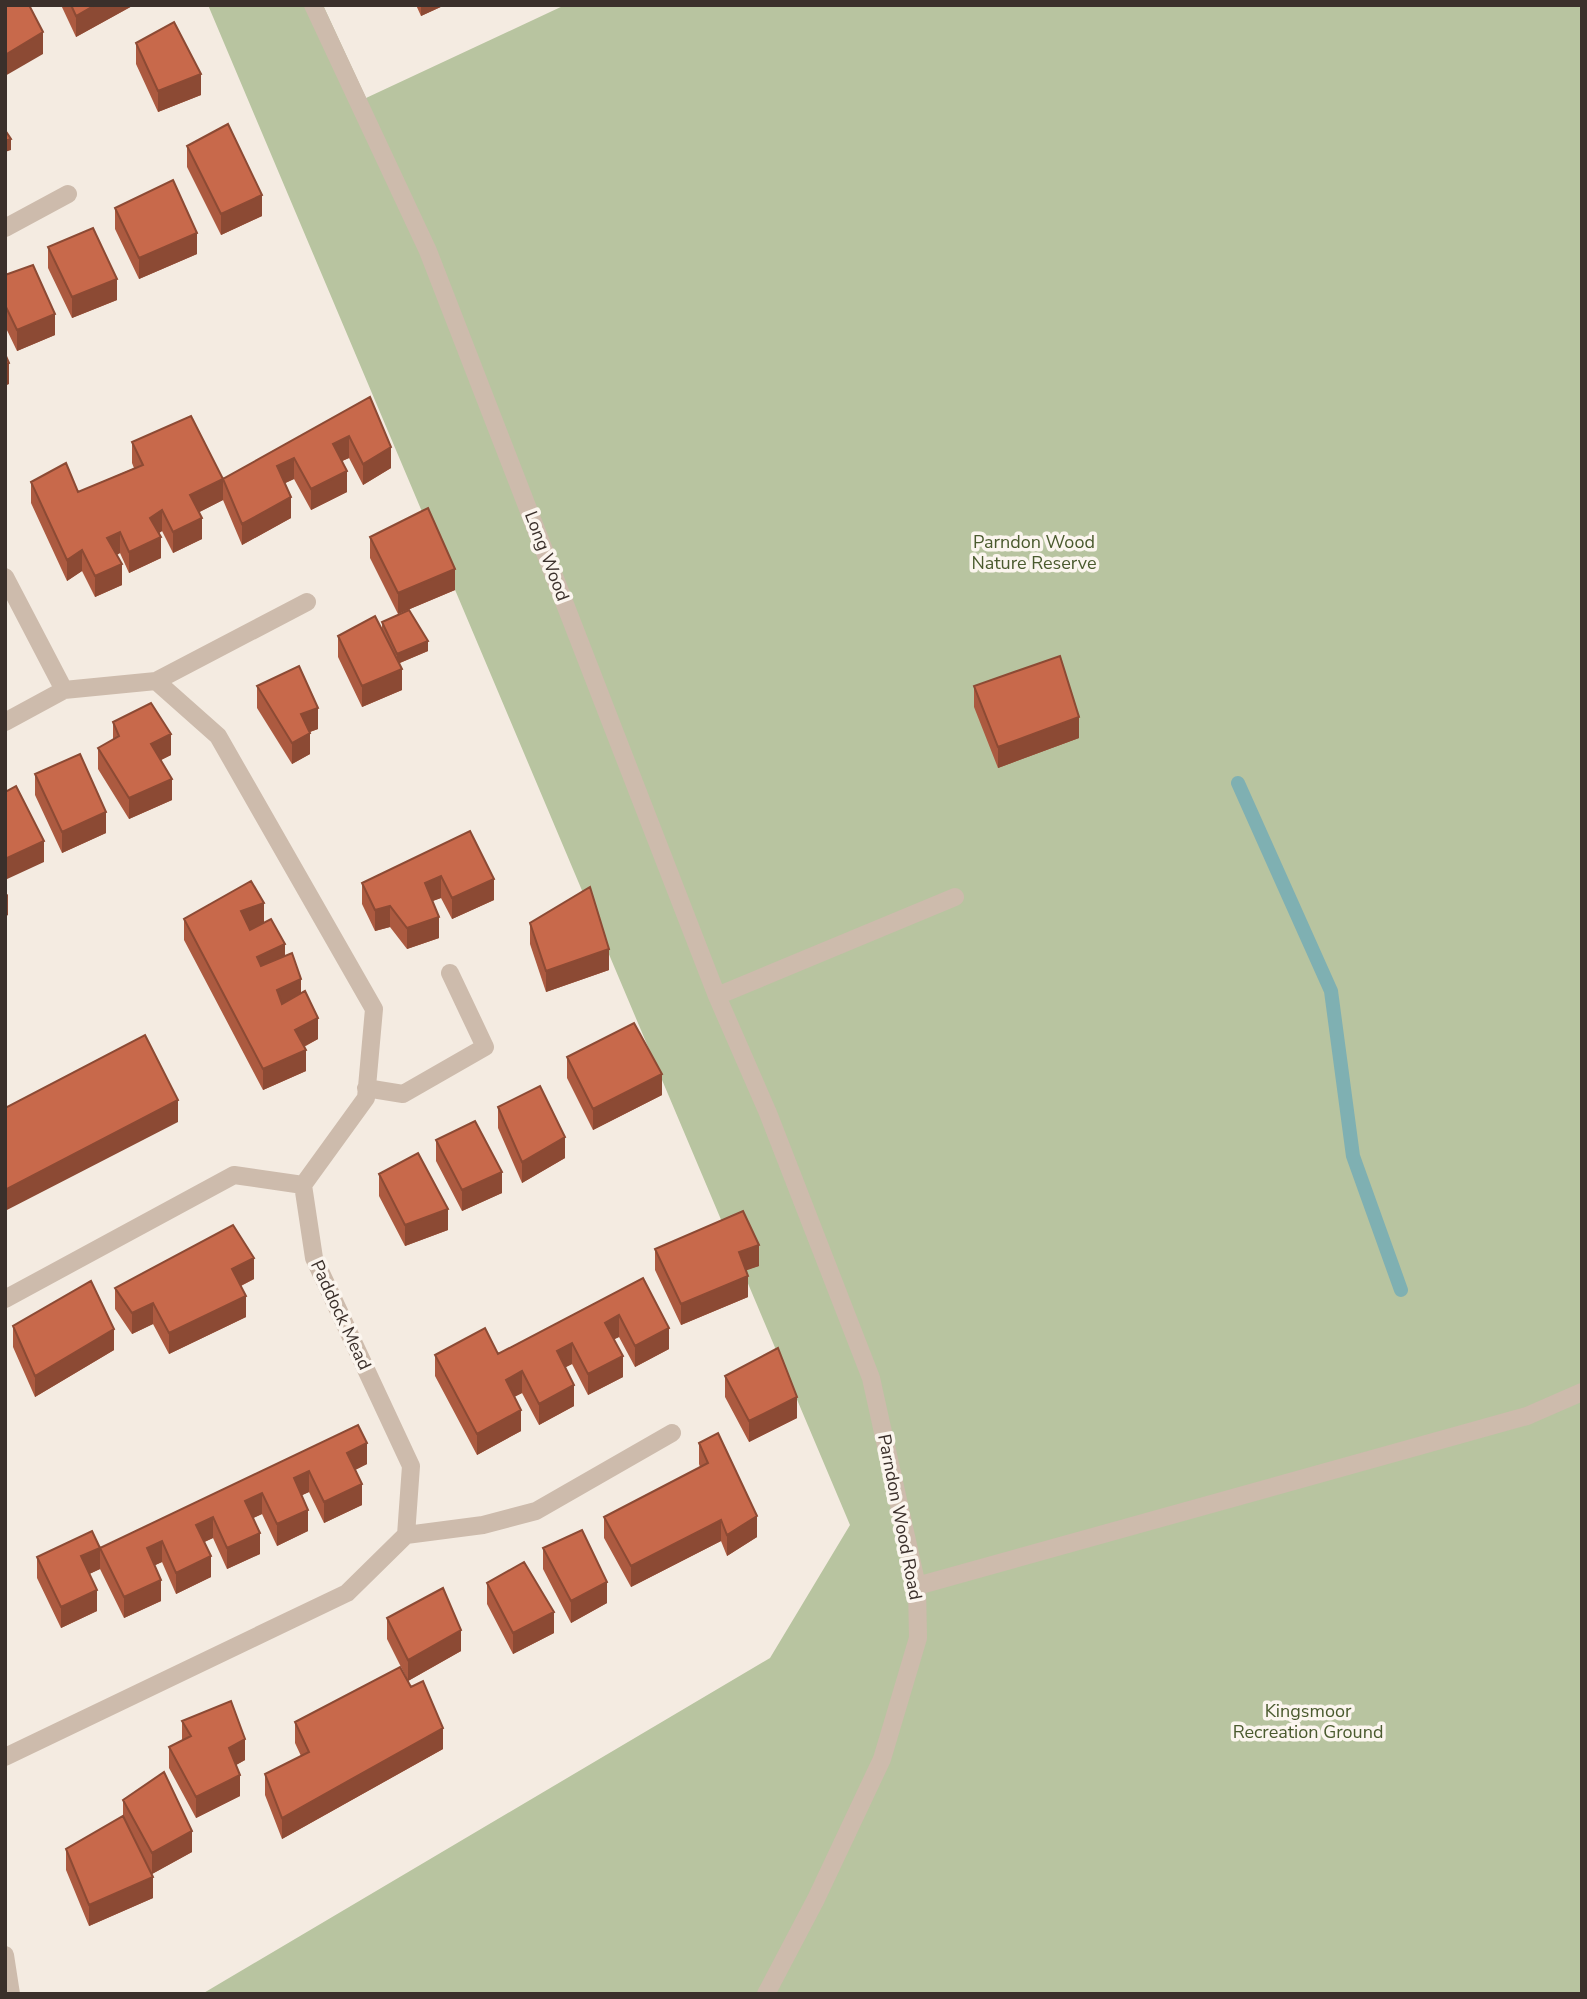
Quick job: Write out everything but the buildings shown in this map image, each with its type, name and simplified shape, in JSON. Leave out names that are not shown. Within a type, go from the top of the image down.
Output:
[{"type":"street","name":"Long Wood","points":[[313,5],[428,251],[717,996],[768,1113]]},
{"type":"street","points":[[5,228],[68,194]]},
{"type":"street","points":[[5,577],[64,690]]},
{"type":"street","points":[[5,722],[64,690],[156,681],[307,602]]},
{"type":"street","points":[[5,1299],[234,1175],[303,1185],[366,1098],[374,1009],[218,736],[156,681]]},
{"type":"street","points":[[717,996],[955,897]]},
{"type":"street","points":[[366,1088],[403,1094],[485,1047],[450,973]]},
{"type":"street","name":"Parndon Wood Road","points":[[766,1994],[816,1899],[882,1759],[918,1638],[917,1586],[871,1378],[768,1113]]},
{"type":"street","name":"Paddock Mead","points":[[303,1185],[314,1258],[411,1466],[406,1535]]},
{"type":"street","points":[[917,1586],[1527,1416],[1582,1392]]},
{"type":"street","points":[[5,1758],[347,1593],[406,1535],[483,1525],[536,1511],[672,1433]]},
{"type":"street","points":[[5,1955],[11,1994]]},
{"type":"green space","name":"Parndon Wood Nature Reserve","points":[[208,5],[323,5],[366,98],[565,5],[1582,5],[1582,1994],[202,1994],[770,1658],[850,1525]]},
{"type":"waterway","points":[[1238,783],[1331,991],[1353,1156],[1401,1290]]},
{"type":"park label","name":"Kingsmoor Recreation Ground","points":[[1308,1721]]}]
